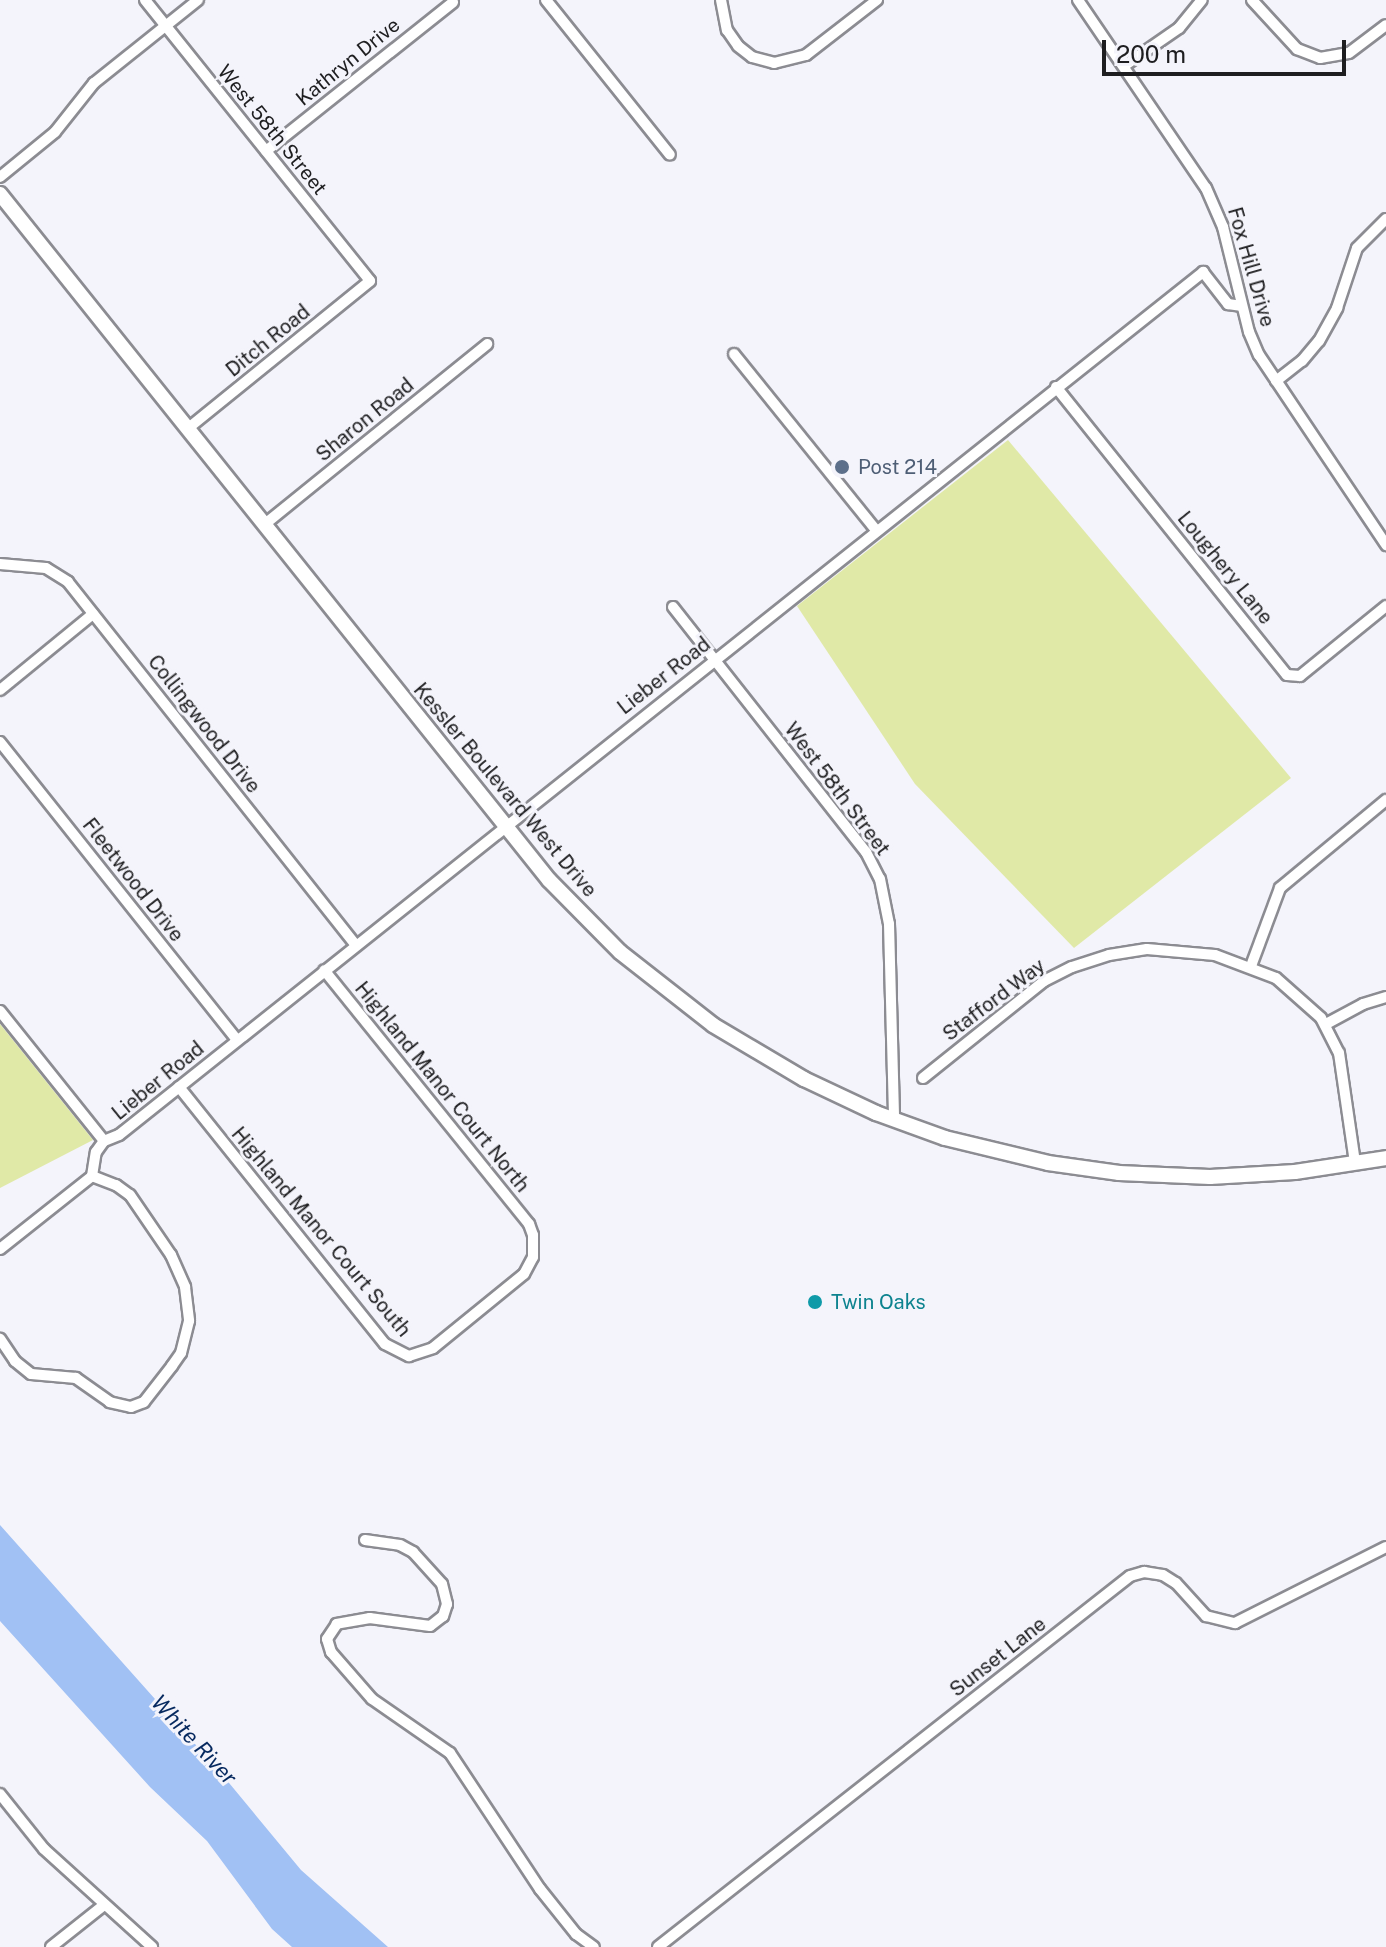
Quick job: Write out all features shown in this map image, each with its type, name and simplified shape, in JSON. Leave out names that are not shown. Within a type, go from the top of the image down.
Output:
[{"type":"main road","name":"Kessler Boulevard West Drive","points":[[0,194],[504,826],[598,932],[679,1001],[784,1069],[894,1120],[993,1151],[1119,1173],[1239,1176],[1386,1158]]},
{"type":"street","name":"West 58th Street","points":[[145,0],[370,281]]},
{"type":"street","points":[[0,177],[55,132],[94,83],[198,0]]},
{"type":"street","points":[[546,0],[670,155]]},
{"type":"street","points":[[721,0],[725,23],[738,46],[752,57],[774,63],[806,55],[877,0]]},
{"type":"street","name":"Fox Hill Drive","points":[[1078,0],[1214,202],[1242,306],[1259,355],[1386,545]]},
{"type":"street","points":[[1124,66],[1179,28],[1202,0]]},
{"type":"street","points":[[1252,0],[1297,49],[1320,58],[1349,53],[1386,25]]},
{"type":"street","name":"Kathryn Drive","points":[[266,151],[453,2]]},
{"type":"street","points":[[1276,381],[1302,361],[1319,341],[1337,308],[1357,248],[1386,219]]},
{"type":"street","name":"Lieber Road","points":[[104,1141],[119,1135],[1203,272],[1228,304],[1242,306]]},
{"type":"street","name":"Ditch Road","points":[[187,429],[370,281]]},
{"type":"street","name":"Sharon Road","points":[[265,524],[487,344]]},
{"type":"street","points":[[734,354],[876,530]]},
{"type":"street","name":"Loughery Lane","points":[[1056,387],[1287,675],[1300,676],[1386,606]]},
{"type":"street","name":"Collingwood Drive","points":[[0,564],[38,566],[56,572],[93,614],[356,945]]},
{"type":"street","name":"West 58th Street","points":[[673,607],[866,852],[880,879],[888,916],[894,1120]]},
{"type":"street","points":[[0,690],[93,614]]},
{"type":"street","name":"Fleetwood Drive","points":[[0,742],[237,1040]]},
{"type":"street","points":[[1251,966],[1280,888],[1386,800]]},
{"type":"street","name":"Stafford Way","points":[[923,1078],[1044,981],[1087,961],[1130,951],[1164,949],[1215,955],[1251,966],[1286,985],[1311,1005],[1326,1024]]},
{"type":"street","name":"Highland Manor Court North","points":[[324,970],[531,1228]]},
{"type":"street","points":[[1355,1163],[1339,1053],[1326,1024],[1348,1010],[1386,997]]},
{"type":"street","points":[[0,1011],[104,1141],[96,1152],[92,1176],[0,1249]]},
{"type":"street","name":"Highland Manor Court South","points":[[179,1087],[385,1344],[401,1355],[416,1356],[428,1352],[524,1274],[534,1254],[531,1228]]},
{"type":"street","points":[[0,1339],[15,1361],[31,1374],[76,1378],[110,1402],[124,1407],[144,1402],[181,1353],[188,1329],[188,1304],[175,1261],[130,1195],[116,1185],[92,1176]]},
{"type":"street","points":[[365,1540],[400,1545],[413,1552],[442,1584],[447,1604],[443,1616],[430,1626],[363,1618],[337,1624],[327,1639],[331,1652],[372,1699],[450,1753],[549,1902],[576,1934],[594,1947]]},
{"type":"street","name":"Sunset Lane","points":[[658,1947],[1130,1576],[1148,1572],[1167,1576],[1206,1616],[1235,1623],[1386,1547]]},
{"type":"street","points":[[0,1794],[44,1849],[152,1947]]},
{"type":"street","points":[[0,1816],[10,1808]]},
{"type":"street","points":[[51,1947],[104,1905]]},
{"type":"green space","points":[[1008,440],[1291,778],[1074,948],[915,784],[797,606]]},
{"type":"green space","points":[[0,1024],[93,1140],[0,1188]]},
{"type":"water","points":[[0,1525],[220,1772],[301,1870],[388,1947],[292,1947],[272,1929],[207,1841],[150,1787],[0,1621]]},
{"type":"place","name":"Post 214","points":[[842,467]]},
{"type":"place","name":"Twin Oaks","points":[[815,1302]]},
{"type":"water label","name":"White River","points":[[194,1740]]}]
